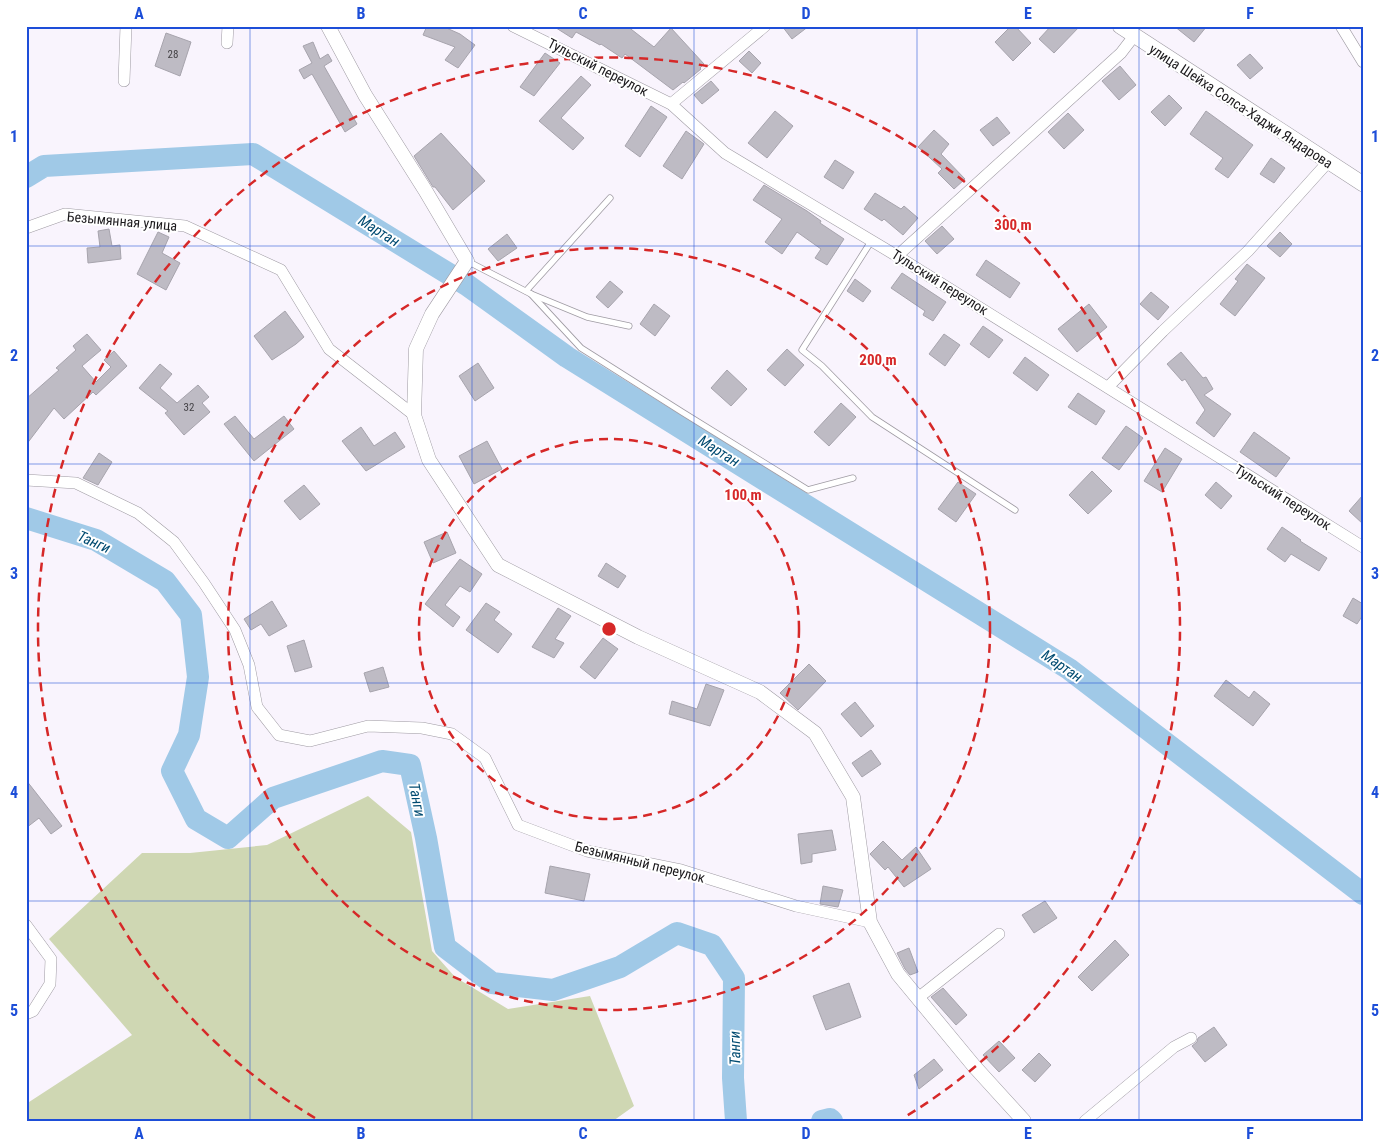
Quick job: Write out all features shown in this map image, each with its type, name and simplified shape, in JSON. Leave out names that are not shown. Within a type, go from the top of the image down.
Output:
[{"type":"main road","name":"улица Шейха Солса-Хаджи Яндарова","points":[[1120,26],[1363,184]]},
{"type":"street","points":[[124,81],[126,26]]},
{"type":"street","points":[[227,44],[228,26]]},
{"type":"street","points":[[328,26],[365,95],[467,261],[432,314],[416,349],[414,415],[429,460],[498,565],[638,637],[760,692],[815,733],[854,797],[870,922],[898,974],[974,1066],[1024,1121]]},
{"type":"street","name":"Тульский переулок","points":[[513,26],[670,104],[726,152],[872,240],[1363,547]]},
{"type":"street","points":[[670,104],[765,26]]},
{"type":"street","points":[[1340,26],[1363,62]]},
{"type":"street","points":[[897,256],[1121,53],[1134,36]]},
{"type":"street","points":[[1108,387],[1163,331],[1248,252],[1328,162]]},
{"type":"street","name":"Безымянная улица","points":[[26,228],[65,214],[185,226],[282,270],[329,349],[414,415]]},
{"type":"street","name":"Безымянный переулок","points":[[26,480],[76,483],[138,513],[174,542],[235,630],[249,665],[257,708],[280,735],[310,741],[368,726],[422,728],[452,734],[485,758],[518,825],[587,851],[681,870],[796,906],[870,922]]},
{"type":"street","points":[[26,925],[51,959],[50,984],[33,1012],[26,1014]]},
{"type":"street","points":[[918,998],[999,934]]},
{"type":"street","points":[[1085,1121],[1174,1047],[1191,1038]]},
{"type":"lane","points":[[529,292],[610,198]]},
{"type":"lane","points":[[872,240],[802,350],[822,366],[872,417],[1016,510]]},
{"type":"lane","points":[[467,261],[529,292],[587,316],[629,326]]},
{"type":"lane","points":[[529,292],[581,348],[808,490],[853,478]]},
{"type":"green space","points":[[368,796],[411,832],[432,951],[455,977],[508,1009],[590,996],[634,1106],[613,1121],[26,1121],[26,1104],[132,1035],[49,939],[142,853],[190,853],[267,845]]},
{"type":"building","points":[[427,26],[442,26],[460,34],[475,45],[458,68],[445,60],[455,47],[423,35]]},
{"type":"building","points":[[553,26],[627,26],[654,47],[671,28],[704,64],[701,69],[673,90],[625,54],[622,58],[601,44],[576,32],[572,38]]},
{"type":"building","points":[[782,26],[809,26],[792,39]]},
{"type":"building","points":[[1011,26],[1015,26],[1031,43],[1013,61],[995,42]]},
{"type":"building","points":[[1051,26],[1080,26],[1054,53],[1039,39]]},
{"type":"building","points":[[1174,26],[1207,26],[1194,42]]},
{"type":"building","points":[[166,33],[191,42],[180,76],[155,66]]},
{"type":"building","points":[[313,42],[320,59],[328,54],[332,61],[324,66],[357,124],[345,132],[312,74],[304,79],[299,70],[312,63],[303,46]]},
{"type":"building","points":[[749,51],[761,63],[752,73],[739,61]]},
{"type":"building","points":[[545,53],[560,63],[534,96],[520,87]]},
{"type":"building","points":[[1250,54],[1263,68],[1250,79],[1237,65]]},
{"type":"building","points":[[1120,66],[1136,85],[1119,100],[1102,81]]},
{"type":"building","points":[[581,76],[591,85],[561,118],[584,138],[573,150],[539,121]]},
{"type":"building","points":[[711,81],[719,90],[702,104],[694,95]]},
{"type":"building","points":[[1169,95],[1182,108],[1165,126],[1151,112]]},
{"type":"building","points":[[651,106],[667,117],[640,157],[625,146]]},
{"type":"building","points":[[775,111],[793,126],[767,158],[748,143]]},
{"type":"building","points":[[1206,111],[1253,145],[1228,178],[1215,169],[1223,158],[1190,134]]},
{"type":"building","points":[[1068,113],[1084,130],[1064,149],[1048,132]]},
{"type":"building","points":[[997,117],[1010,133],[993,146],[980,130]]},
{"type":"building","points":[[934,130],[949,144],[941,154],[965,179],[954,189],[938,173],[942,169],[918,147]]},
{"type":"building","points":[[686,131],[704,144],[682,179],[663,166]]},
{"type":"building","points":[[441,133],[485,181],[453,210],[435,187],[433,187],[414,156]]},
{"type":"building","points":[[1271,158],[1285,168],[1274,183],[1260,174]]},
{"type":"building","points":[[835,160],[854,172],[843,189],[824,177]]},
{"type":"building","points":[[764,185],[807,211],[821,221],[820,223],[844,239],[827,265],[815,258],[821,249],[797,232],[782,254],[765,242],[782,219],[753,200]]},
{"type":"building","points":[[875,193],[901,209],[904,206],[918,218],[903,235],[884,219],[882,221],[864,209]]},
{"type":"building","points":[[942,226],[954,239],[937,254],[925,241]]},
{"type":"building","points":[[109,229],[112,246],[120,245],[121,259],[88,263],[87,248],[100,247],[98,231]]},
{"type":"building","points":[[158,232],[169,237],[162,253],[180,263],[166,290],[137,274]]},
{"type":"building","points":[[1280,232],[1292,244],[1280,257],[1267,246]]},
{"type":"building","points":[[507,234],[517,248],[498,261],[488,249]]},
{"type":"building","points":[[986,260],[1020,283],[1010,298],[976,275]]},
{"type":"building","points":[[1247,264],[1265,278],[1235,316],[1220,304],[1238,281],[1235,279]]},
{"type":"building","points":[[902,273],[946,302],[933,321],[923,315],[925,311],[891,288]]},
{"type":"building","points":[[855,279],[871,291],[863,302],[847,291]]},
{"type":"building","points":[[610,281],[623,292],[608,308],[596,297]]},
{"type":"building","points":[[1151,292],[1169,307],[1158,320],[1140,304]]},
{"type":"building","points":[[654,304],[670,316],[655,336],[640,324]]},
{"type":"building","points":[[1089,304],[1107,327],[1077,352],[1058,329]]},
{"type":"building","points":[[285,311],[304,337],[272,360],[254,336]]},
{"type":"building","points":[[983,326],[1003,340],[989,358],[970,344]]},
{"type":"building","points":[[87,334],[101,350],[82,366],[96,382],[111,367],[104,360],[114,351],[127,366],[96,395],[93,392],[64,419],[54,408],[26,445],[26,399],[59,370],[56,368],[76,350],[73,346]]},
{"type":"building","points":[[944,334],[960,345],[945,366],[929,354]]},
{"type":"building","points":[[787,349],[804,365],[785,386],[767,370]]},
{"type":"building","points":[[1181,352],[1203,378],[1206,377],[1213,389],[1204,395],[1231,414],[1214,437],[1196,423],[1205,410],[1185,379],[1182,381],[1167,364]]},
{"type":"building","points":[[1025,357],[1049,375],[1037,391],[1013,373]]},
{"type":"building","points":[[478,363],[494,388],[475,401],[459,376]]},
{"type":"building","points":[[160,364],[172,374],[160,388],[177,403],[198,385],[209,397],[202,403],[210,412],[184,435],[165,413],[168,411],[139,388]]},
{"type":"building","points":[[727,370],[747,389],[731,406],[711,388]]},
{"type":"building","points":[[1078,393],[1105,411],[1096,425],[1068,407]]},
{"type":"building","points":[[841,403],[856,417],[829,446],[814,432]]},
{"type":"building","points":[[235,416],[254,439],[284,416],[294,429],[254,461],[224,424]]},
{"type":"building","points":[[1126,426],[1143,438],[1119,470],[1102,458]]},
{"type":"building","points":[[361,427],[374,446],[395,432],[405,447],[366,471],[342,441]]},
{"type":"building","points":[[1254,432],[1290,458],[1276,477],[1240,452]]},
{"type":"building","points":[[487,441],[502,469],[474,484],[459,456]]},
{"type":"building","points":[[1165,448],[1182,459],[1162,492],[1144,481]]},
{"type":"building","points":[[99,453],[112,462],[98,485],[83,478]]},
{"type":"building","points":[[1092,471],[1112,491],[1088,514],[1069,495]]},
{"type":"building","points":[[958,482],[976,494],[956,522],[938,509]]},
{"type":"building","points":[[1216,482],[1232,496],[1221,509],[1205,495]]},
{"type":"building","points":[[304,485],[320,504],[300,520],[284,501]]},
{"type":"building","points":[[1363,495],[1363,524],[1349,511]]},
{"type":"building","points":[[1282,527],[1327,558],[1319,571],[1291,554],[1285,562],[1267,549]]},
{"type":"building","points":[[447,532],[456,553],[433,563],[424,542]]},
{"type":"building","points":[[460,559],[482,574],[470,592],[460,586],[445,605],[460,617],[453,627],[425,604]]},
{"type":"building","points":[[606,563],[626,576],[618,588],[598,576]]},
{"type":"building","points":[[1353,598],[1363,604],[1363,615],[1357,624],[1343,616]]},
{"type":"building","points":[[272,601],[287,626],[269,636],[261,624],[251,630],[244,619]]},
{"type":"building","points":[[486,603],[500,612],[494,620],[512,634],[498,653],[466,630]]},
{"type":"building","points":[[558,608],[571,616],[555,639],[564,643],[554,658],[532,647]]},
{"type":"building","points":[[603,638],[618,649],[595,679],[580,667]]},
{"type":"building","points":[[304,640],[312,667],[295,672],[287,646]]},
{"type":"building","points":[[809,664],[826,681],[798,710],[780,693]]},
{"type":"building","points":[[383,667],[389,687],[370,692],[364,673]]},
{"type":"building","points":[[1226,680],[1249,698],[1254,691],[1270,704],[1253,726],[1214,696]]},
{"type":"building","points":[[706,684],[724,690],[710,726],[669,714],[672,701],[697,709]]},
{"type":"building","points":[[855,702],[874,726],[861,737],[841,714]]},
{"type":"building","points":[[871,750],[881,764],[862,777],[852,763]]},
{"type":"building","points":[[26,780],[62,826],[51,834],[39,818],[26,828]]},
{"type":"building","points":[[832,830],[836,850],[812,854],[812,862],[801,864],[798,834]]},
{"type":"building","points":[[883,841],[902,860],[916,847],[931,869],[904,887],[888,867],[885,870],[870,854]]},
{"type":"building","points":[[550,866],[590,874],[584,901],[545,893]]},
{"type":"building","points":[[823,886],[843,890],[838,907],[820,904]]},
{"type":"building","points":[[1045,901],[1057,918],[1034,933],[1022,915]]},
{"type":"building","points":[[1115,940],[1129,955],[1092,991],[1078,977]]},
{"type":"building","points":[[909,948],[918,972],[910,975],[897,953]]},
{"type":"building","points":[[849,983],[861,1017],[826,1030],[813,996]]},
{"type":"building","points":[[943,988],[967,1015],[956,1025],[931,997]]},
{"type":"building","points":[[1214,1027],[1227,1045],[1205,1062],[1192,1046],[1197,1042],[1198,1038]]},
{"type":"building","points":[[999,1041],[1015,1058],[999,1072],[983,1055]]},
{"type":"building","points":[[1039,1053],[1051,1065],[1035,1082],[1022,1070]]},
{"type":"building","points":[[934,1059],[943,1070],[919,1089],[914,1075]]},
{"type":"waterway","name":"Мартан","points":[[26,177],[44,166],[253,154],[467,285],[567,357],[1069,669],[1363,894]]},
{"type":"waterway","name":"Танги","points":[[26,518],[96,540],[165,581],[191,615],[198,677],[189,735],[172,771],[196,819],[228,838],[273,798],[382,761],[410,765],[426,838],[445,947],[492,983],[553,990],[620,967],[677,933],[712,945],[734,978],[733,1078],[736,1121]]},
{"type":"waterway","name":"Танги","points":[[822,1121],[830,1119],[832,1121]]}]
